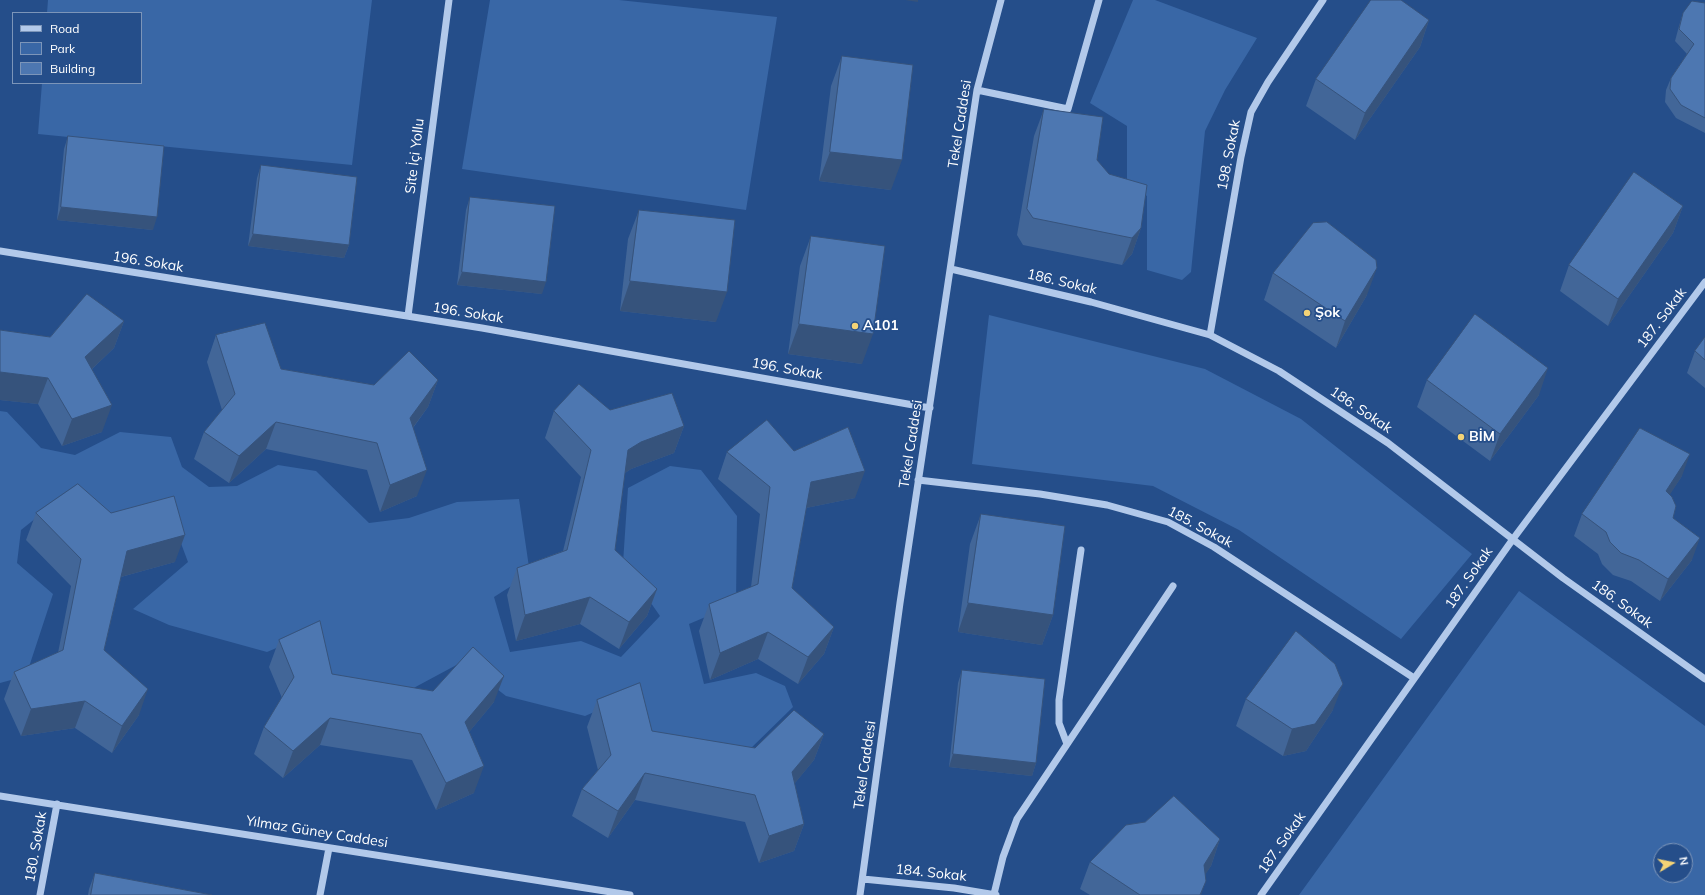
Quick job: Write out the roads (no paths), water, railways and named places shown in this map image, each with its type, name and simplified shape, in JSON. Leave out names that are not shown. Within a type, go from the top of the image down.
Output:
[{"type":"street","name":"Site İçi Yollu","points":[[408,316],[449,0]]},
{"type":"street","name":"Tekel Caddesi","points":[[860,895],[900,603],[977,90],[1001,0]]},
{"type":"street","points":[[977,90],[1068,109],[1099,0]]},
{"type":"street","name":"198. Sokak","points":[[1210,335],[1241,157],[1251,112],[1268,82],[1323,0]]},
{"type":"street","name":"196. Sokak","points":[[0,251],[408,316],[930,408]]},
{"type":"street","name":"186. Sokak","points":[[951,269],[1091,302],[1210,335],[1279,371],[1388,443],[1563,578],[1705,679]]},
{"type":"street","name":"187. Sokak","points":[[1261,895],[1513,539],[1705,282]]},
{"type":"street","name":"185. Sokak","points":[[918,480],[1040,494],[1107,505],[1168,522],[1214,547],[1414,678]]},
{"type":"street","points":[[1067,744],[1059,723],[1059,700],[1081,550]]},
{"type":"street","points":[[995,895],[1003,857],[1017,819],[1173,586]]},
{"type":"street","name":"Yılmaz Güney Caddesi","points":[[0,796],[630,895]]},
{"type":"street","name":"180. Sokak","points":[[40,895],[57,804]]},
{"type":"street","points":[[320,895],[329,848]]},
{"type":"street","name":"184. Sokak","points":[[862,879],[954,888],[995,895]]},
{"type":"place","name":"Şok","points":[[1307,313]]},
{"type":"place","name":"A101","points":[[855,326]]},
{"type":"place","name":"BİM","points":[[1461,437]]}]
